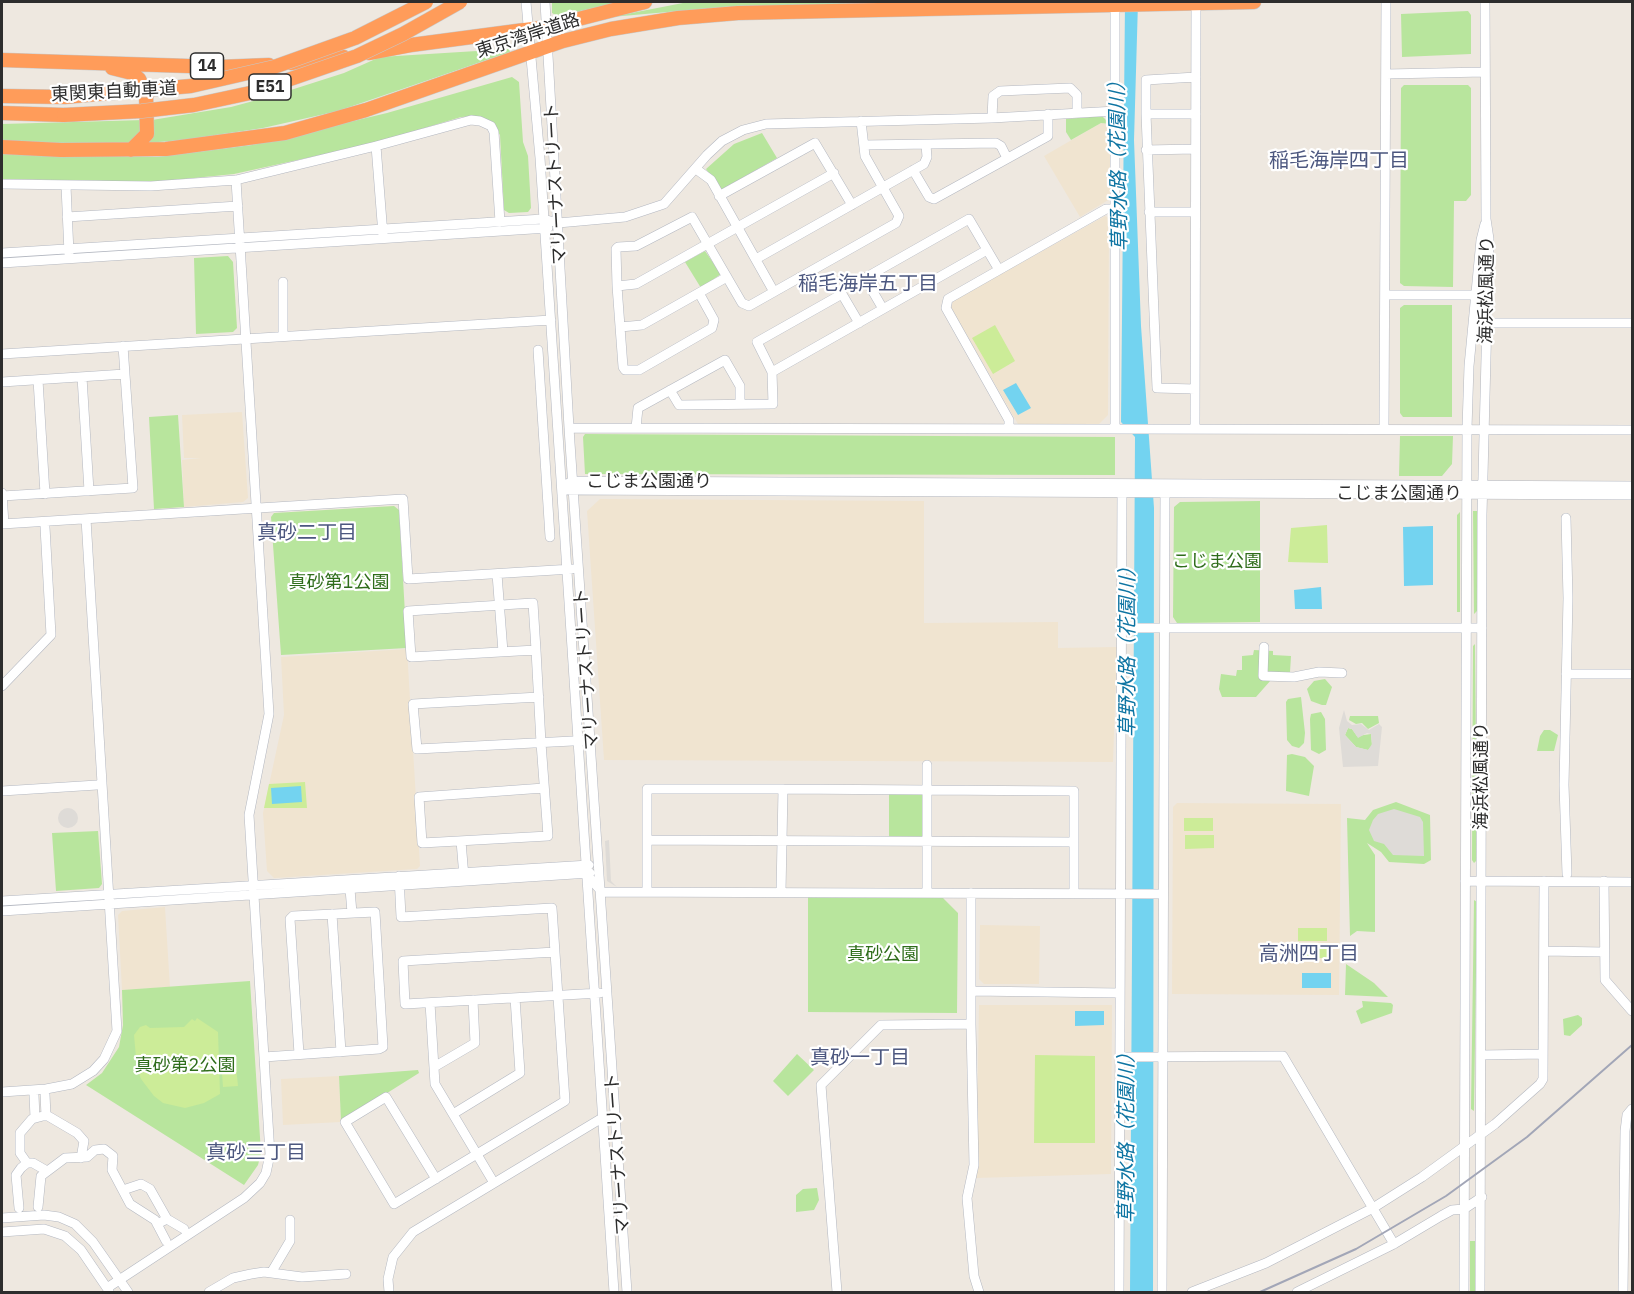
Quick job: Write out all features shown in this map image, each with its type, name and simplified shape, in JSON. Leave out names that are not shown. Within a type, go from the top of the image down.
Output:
[{"type":"highway","name":"東関東自動車道","points":[[2,96],[64,97],[191,86],[274,67],[355,38],[426,2]]},
{"type":"highway","name":"東関東自動車道","points":[[2,113],[64,115],[166,108],[250,93],[309,75],[372,49],[460,2]]},
{"type":"highway","name":"東京湾岸道路","points":[[2,60],[96,61],[219,67],[295,63],[547,27],[645,2]]},
{"type":"highway","name":"東京湾岸道路","points":[[2,147],[131,150],[233,142],[331,122],[549,46],[626,26],[713,14],[1126,3],[1254,2]]},
{"type":"highway","points":[[96,61],[132,73],[143,86],[147,134],[131,150]]},
{"type":"street","name":"マリーナストリート","points":[[526,2],[551,320],[560,487],[614,1293]]},
{"type":"street","name":"マリーナストリート","points":[[545,2],[572,481],[592,740],[627,1293]]},
{"type":"street","points":[[1384,428],[1386,2]]},
{"type":"street","points":[[1485,2],[1486,219]]},
{"type":"street","points":[[1118,429],[1116,111],[1126,3]]},
{"type":"street","points":[[1195,429],[1196,3]]},
{"type":"street","points":[[1386,74],[1485,72]]},
{"type":"street","points":[[1195,389],[1157,388],[1146,150],[1146,80],[1196,77]]},
{"type":"street","points":[[992,118],[993,96],[1000,91],[1070,88],[1077,95],[1077,112]]},
{"type":"street","points":[[383,234],[500,222],[543,219],[558,223],[625,217],[664,204],[707,154],[722,141],[743,130],[783,122],[992,118],[1116,111]]},
{"type":"street","points":[[913,170],[929,197],[934,199],[1048,136],[1048,114]]},
{"type":"street","points":[[1146,114],[1196,114]]},
{"type":"street","points":[[2,184],[151,186],[236,180],[471,120],[491,126],[496,140],[500,222]]},
{"type":"street","points":[[699,293],[714,320],[712,328],[639,370],[632,371],[623,367],[618,247],[636,246],[692,217],[745,306],[896,223],[899,216],[865,156],[861,121]]},
{"type":"street","points":[[864,145],[996,143],[1001,146],[1007,158]]},
{"type":"street","points":[[719,196],[810,144],[819,146],[852,205]]},
{"type":"street","points":[[756,259],[913,170],[926,161],[926,145]]},
{"type":"street","points":[[376,146],[383,234]]},
{"type":"street","points":[[1146,150],[1195,149]]},
{"type":"street","points":[[696,169],[711,180],[774,292]]},
{"type":"street","points":[[618,285],[636,284],[834,173]]},
{"type":"street","points":[[2,1232],[44,1229],[66,1236],[81,1250],[109,1290],[119,1280],[244,1198],[260,1183],[266,1173],[270,1154],[249,809],[269,714],[236,180]]},
{"type":"street","points":[[66,186],[69,253]]},
{"type":"street","points":[[67,217],[238,206]]},
{"type":"street","points":[[1009,429],[1010,420],[946,308],[948,299],[1106,209],[1115,209]]},
{"type":"street","points":[[1149,212],[1195,212]]},
{"type":"street","points":[[883,309],[865,278],[969,219],[999,270]]},
{"type":"street","name":"海浜松風通り","points":[[1464,1293],[1467,428],[1473,322],[1481,240],[1486,219]]},
{"type":"street","name":"海浜松風通り","points":[[1480,1293],[1483,490],[1489,239],[1486,219]]},
{"type":"street","points":[[2,253],[69,253],[383,234],[544,230],[558,223]]},
{"type":"street","points":[[772,372],[987,250]]},
{"type":"street","points":[[2,262],[69,253]]},
{"type":"street","points":[[620,327],[642,326],[727,277]]},
{"type":"street","points":[[283,282],[283,336]]},
{"type":"street","points":[[670,390],[679,405],[773,404],[772,372],[757,342],[842,294],[859,323]]},
{"type":"street","points":[[1385,295],[1476,295]]},
{"type":"street","points":[[2,354],[551,320]]},
{"type":"street","points":[[1473,322],[1632,323]]},
{"type":"street","points":[[123,346],[133,488],[2,495],[2,524],[404,499],[408,579],[580,569]]},
{"type":"street","points":[[538,350],[550,537]]},
{"type":"street","points":[[636,429],[638,408],[725,360],[740,386],[740,404]]},
{"type":"street","points":[[2,382],[125,374]]},
{"type":"street","points":[[82,377],[89,491]]},
{"type":"street","points":[[38,380],[45,494]]},
{"type":"street","points":[[569,428],[1632,430]]},
{"type":"street","name":"こじま公園通り","points":[[560,487],[572,481],[1122,488]]},
{"type":"street","name":"こじま公園通り","points":[[560,487],[573,492],[1122,488],[1483,490],[1632,486]]},
{"type":"street","points":[[1119,1293],[1122,488]]},
{"type":"street","points":[[1162,1293],[1165,488]]},
{"type":"street","name":"こじま公園通り","points":[[1483,490],[1632,495]]},
{"type":"street","points":[[1566,518],[1564,784],[1567,874]]},
{"type":"street","points":[[2,1092],[46,1089],[72,1084],[93,1071],[104,1059],[117,1031],[86,519]]},
{"type":"street","points":[[2,686],[51,635],[45,527]]},
{"type":"street","points":[[496,574],[503,652]]},
{"type":"street","points":[[536,650],[411,657],[408,610],[533,603],[548,836],[422,843],[419,796],[544,788]]},
{"type":"street","points":[[1121,628],[1482,628]]},
{"type":"street","points":[[1264,647],[1263,676],[1294,677],[1319,672],[1342,673]]},
{"type":"street","points":[[1566,674],[1632,674]]},
{"type":"street","points":[[538,697],[413,704],[417,749],[592,740]]},
{"type":"street","points":[[927,765],[927,893]]},
{"type":"street","points":[[2,791],[97,785]]},
{"type":"street","points":[[647,892],[647,789],[783,789],[1074,791],[1074,893]]},
{"type":"street","points":[[781,892],[783,789]]},
{"type":"street","points":[[647,840],[1074,842]]},
{"type":"street","points":[[461,841],[464,877]]},
{"type":"street","points":[[253,890],[400,886],[586,864],[600,868]]},
{"type":"street","points":[[2,901],[109,899],[253,890],[399,876],[587,875],[600,868]]},
{"type":"street","points":[[587,875],[602,892],[1164,894]]},
{"type":"street","points":[[399,876],[401,917],[552,908],[565,1101],[436,1179],[394,1204],[345,1122],[386,1097],[436,1179]]},
{"type":"street","points":[[1465,881],[1632,882]]},
{"type":"street","points":[[1192,1293],[1266,1263],[1373,1208],[1482,1134],[1540,1084],[1543,1079],[1544,881]]},
{"type":"street","points":[[1604,881],[1605,981],[1631,1007]]},
{"type":"street","points":[[350,889],[352,913]]},
{"type":"street","points":[[971,893],[974,1165],[967,1198],[974,1276],[979,1293]]},
{"type":"street","points":[[2,911],[109,899]]},
{"type":"street","points":[[264,1057],[379,1049],[384,1045],[375,912],[290,919],[298,1054]]},
{"type":"street","points":[[333,914],[341,1052]]},
{"type":"street","points":[[1544,951],[1604,952]]},
{"type":"street","points":[[555,952],[403,961],[405,1005],[607,993]]},
{"type":"street","points":[[972,991],[1120,993]]},
{"type":"street","points":[[453,1114],[520,1073],[515,998]]},
{"type":"street","points":[[434,1067],[475,1043],[473,1000]]},
{"type":"street","points":[[430,1003],[435,1084],[494,1183]]},
{"type":"street","points":[[837,1293],[821,1085],[881,1025],[972,1024]]},
{"type":"street","points":[[1482,1055],[1543,1054]]},
{"type":"street","points":[[1120,1057],[1283,1056],[1394,1244]]},
{"type":"street","points":[[45,1094],[46,1116]]},
{"type":"street","points":[[34,1095],[35,1118]]},
{"type":"street","points":[[1623,1293],[1624,1131],[1627,1115],[1632,1109]]},
{"type":"street","points":[[48,1171],[27,1163],[20,1153],[18,1140],[23,1127],[35,1118],[46,1116],[72,1130],[97,1149]]},
{"type":"street","points":[[389,1293],[390,1266],[405,1239],[424,1225],[602,1118],[616,1117]]},
{"type":"street","points":[[81,1158],[84,1141]]},
{"type":"street","points":[[38,1207],[41,1176],[65,1158],[81,1158],[97,1149],[104,1149],[113,1156],[112,1170],[133,1207],[157,1224],[166,1241]]},
{"type":"street","points":[[19,1208],[16,1175],[27,1163]]},
{"type":"street","points":[[123,1191],[137,1184],[145,1185],[167,1219],[184,1228]]},
{"type":"street","points":[[1302,1291],[1394,1244],[1452,1210],[1464,1209],[1482,1197]]},
{"type":"street","points":[[2,1218],[44,1215],[64,1219],[84,1231],[128,1293]]},
{"type":"street","points":[[157,1224],[167,1219]]},
{"type":"street","points":[[272,1273],[290,1241],[290,1220]]},
{"type":"street","points":[[209,1293],[233,1278],[272,1273],[302,1277],[346,1274]]},
{"type":"shaded area","points":[[1101,123],[1110,124],[1110,199],[1080,217],[1044,156]]},
{"type":"shaded area","points":[[1105,216],[1109,218],[1108,415],[1099,424],[1018,424],[951,308],[953,301]]},
{"type":"shaded area","points":[[242,412],[248,498],[243,502],[184,507],[182,460],[201,458],[184,458],[182,415]]},
{"type":"shaded area","points":[[600,499],[924,501],[924,623],[1058,622],[1058,648],[1117,647],[1113,762],[604,760],[587,511]]},
{"type":"shaded area","points":[[407,649],[420,866],[417,869],[274,878],[267,871],[263,813],[284,715],[281,657]]},
{"type":"shaded area","points":[[1344,710],[1347,721],[1352,725],[1361,724],[1369,730],[1379,724],[1382,727],[1378,766],[1343,767],[1339,728]],"holes":[[[1348,728],[1352,729],[1358,738],[1367,733],[1371,734],[1372,744],[1368,750],[1356,747],[1345,735]]]},
{"type":"shaded area","points":[[1177,803],[1341,804],[1339,995],[1172,994],[1173,807]]},
{"type":"shaded area","points":[[68,808],[75,811],[78,818],[75,825],[68,828],[61,825],[58,818],[61,811]]},
{"type":"shaded area","points":[[1394,809],[1420,817],[1423,822],[1424,856],[1393,855],[1384,844],[1374,841],[1369,830],[1373,820],[1378,814]]},
{"type":"shaded area","points":[[609,840],[611,881],[617,887],[607,881],[605,841]]},
{"type":"shaded area","points":[[165,907],[170,987],[122,990],[118,915],[122,911]]},
{"type":"shaded area","points":[[980,925],[1040,926],[1039,984],[984,984],[979,979]]},
{"type":"shaded area","points":[[979,1005],[1112,1005],[1111,1174],[976,1178]]},
{"type":"shaded area","points":[[339,1076],[341,1122],[283,1125],[281,1079]]},
{"type":"green space","points":[[552,2],[620,2],[558,16],[552,13]]},
{"type":"green space","points":[[688,2],[950,2],[736,6],[611,17]]},
{"type":"green space","points":[[1468,11],[1471,15],[1471,54],[1402,57],[1401,14]]},
{"type":"green space","points":[[509,49],[510,52],[338,111],[263,128],[147,143],[152,120],[231,107],[272,96],[344,73],[380,57]]},
{"type":"green space","points":[[512,77],[519,82],[523,142],[528,156],[531,208],[528,212],[509,213],[504,210],[500,135],[490,121],[478,116],[461,117],[375,143],[234,174],[154,182],[2,179],[2,154],[157,157],[252,145],[387,113]]},
{"type":"green space","points":[[1404,85],[1468,85],[1471,88],[1471,195],[1466,201],[1454,201],[1453,287],[1404,286],[1400,283],[1401,88]]},
{"type":"green space","points":[[1102,116],[1110,124],[1101,123],[1071,140],[1066,132],[1066,119]]},
{"type":"green space","points":[[144,120],[144,131],[129,143],[118,146],[2,143],[2,124]]},
{"type":"green space","points":[[762,133],[777,158],[721,190],[706,169],[734,144]]},
{"type":"green space","points":[[705,251],[721,274],[701,288],[685,262]]},
{"type":"green space","points":[[228,256],[233,262],[237,328],[233,332],[196,334],[194,258]]},
{"type":"green space","points":[[1404,305],[1452,305],[1452,417],[1403,417],[1400,413],[1400,308]]},
{"type":"green space","points":[[995,325],[1015,361],[993,374],[972,338]]},
{"type":"green space","points":[[178,415],[184,507],[154,509],[149,417]]},
{"type":"green space","points":[[585,434],[1115,437],[1115,475],[585,474],[583,437]]},
{"type":"green space","points":[[1400,436],[1453,436],[1452,464],[1442,476],[1399,476]]},
{"type":"green space","name":"こじま公園","points":[[1260,501],[1260,622],[1177,623],[1173,617],[1174,507],[1180,502]]},
{"type":"green space","name":"真砂第1公園","points":[[394,506],[399,510],[407,648],[281,655],[271,517],[274,513]]},
{"type":"green space","points":[[1473,511],[1478,511],[1477,611],[1474,614]]},
{"type":"green space","points":[[1460,512],[1460,612],[1457,612],[1457,515]]},
{"type":"green space","points":[[1327,525],[1328,563],[1288,562],[1291,528]]},
{"type":"green space","points":[[1475,644],[1477,860],[1474,863],[1472,860],[1473,646]]},
{"type":"green space","points":[[1254,650],[1273,651],[1273,655],[1291,656],[1290,672],[1286,679],[1271,680],[1256,697],[1222,697],[1219,689],[1221,674],[1236,676],[1237,670],[1242,670],[1242,656],[1253,655]]},
{"type":"green space","points":[[1325,679],[1332,687],[1326,705],[1322,705],[1311,701],[1307,689],[1314,681]]},
{"type":"green space","points":[[1301,697],[1305,733],[1304,743],[1299,748],[1292,746],[1287,740],[1286,702],[1288,699]]},
{"type":"green space","points":[[1321,712],[1325,719],[1326,750],[1319,754],[1311,750],[1310,719],[1311,714]]},
{"type":"green space","points":[[1350,716],[1378,716],[1379,723],[1368,729],[1362,723],[1356,724],[1349,720]]},
{"type":"green space","points":[[1348,728],[1352,729],[1357,736],[1371,734],[1372,746],[1368,750],[1356,747],[1345,735]]},
{"type":"green space","points":[[1544,730],[1550,730],[1558,735],[1554,751],[1537,751],[1540,736]]},
{"type":"green space","points":[[1287,755],[1305,757],[1314,766],[1309,796],[1286,791]]},
{"type":"green space","points":[[305,782],[307,808],[264,808],[269,784]]},
{"type":"green space","points":[[889,794],[921,794],[924,796],[924,834],[922,837],[889,837]]},
{"type":"green space","points":[[1396,802],[1430,815],[1431,860],[1424,864],[1389,862],[1381,852],[1367,843],[1375,855],[1375,932],[1357,931],[1350,936],[1347,818],[1365,820],[1373,810]]},
{"type":"green space","points":[[1184,818],[1213,818],[1213,831],[1184,831]]},
{"type":"green space","points":[[98,831],[102,884],[99,888],[56,891],[52,833]]},
{"type":"green space","points":[[1185,835],[1214,835],[1214,848],[1185,849]]},
{"type":"green space","name":"真砂公園","points":[[808,897],[943,898],[958,913],[957,1013],[808,1012]]},
{"type":"green space","points":[[1474,900],[1477,902],[1474,1111],[1471,1109]]},
{"type":"green space","points":[[1298,928],[1327,928],[1327,941],[1298,941]]},
{"type":"green space","points":[[1299,945],[1328,945],[1328,958],[1299,958]]},
{"type":"green space","points":[[1346,964],[1374,983],[1388,997],[1345,995]]},
{"type":"green space","name":"真砂第2公園","points":[[250,981],[261,1153],[258,1165],[244,1185],[86,1085],[102,1073],[119,1047],[123,1025],[122,990]]},
{"type":"green space","points":[[1362,1001],[1391,1003],[1392,1013],[1361,1024],[1356,1011],[1363,1007]]},
{"type":"green space","points":[[1578,1015],[1582,1018],[1582,1025],[1570,1036],[1564,1035],[1563,1019]]},
{"type":"green space","points":[[197,1018],[218,1032],[220,1094],[204,1103],[185,1108],[163,1103],[154,1096],[141,1079],[137,1068],[134,1035],[140,1027],[146,1025],[150,1028],[184,1027],[192,1019],[195,1021]]},
{"type":"green space","points":[[797,1054],[814,1070],[788,1096],[773,1081]]},
{"type":"green space","points":[[1035,1055],[1095,1056],[1095,1143],[1034,1143]]},
{"type":"green space","points":[[235,1056],[238,1086],[223,1087],[221,1058]]},
{"type":"green space","points":[[418,1070],[419,1073],[341,1122],[339,1076]]},
{"type":"green space","points":[[817,1188],[819,1200],[814,1210],[796,1212],[796,1195],[803,1189]]},
{"type":"green space","points":[[1470,1241],[1475,1241],[1475,1292],[1470,1292]]},
{"type":"water","points":[[1125,2],[1138,2],[1134,140],[1141,326],[1154,508],[1153,1292],[1130,1292],[1135,437],[1121,422]]},
{"type":"water","points":[[1016,383],[1031,408],[1018,415],[1003,390]]},
{"type":"water","points":[[1433,526],[1433,585],[1404,586],[1403,527]]},
{"type":"water","points":[[1321,587],[1322,609],[1295,609],[1294,590]]},
{"type":"water","points":[[301,786],[302,802],[272,804],[271,788]]},
{"type":"water","points":[[1302,973],[1331,973],[1331,988],[1302,988]]},
{"type":"water","points":[[1075,1011],[1104,1011],[1104,1025],[1075,1026]]},
{"type":"railway","points":[[1260,1292],[1356,1249],[1446,1196],[1527,1137],[1632,1045]]},
{"type":"district","name":"稲毛海岸四丁目","points":[[1339,161]]},
{"type":"district","name":"稲毛海岸五丁目","points":[[868,284]]},
{"type":"district","name":"真砂二丁目","points":[[307,533]]},
{"type":"district","name":"高洲四丁目","points":[[1309,954]]},
{"type":"district","name":"真砂一丁目","points":[[860,1058]]},
{"type":"district","name":"真砂三丁目","points":[[256,1153]]},
{"type":"water label","name":"草野水路（花園川）","points":[[1119,161]]},
{"type":"water label","name":"草野水路（花園川）","points":[[1128,647]]},
{"type":"water label","name":"草野水路（花園川）","points":[[1127,1133]]}]
